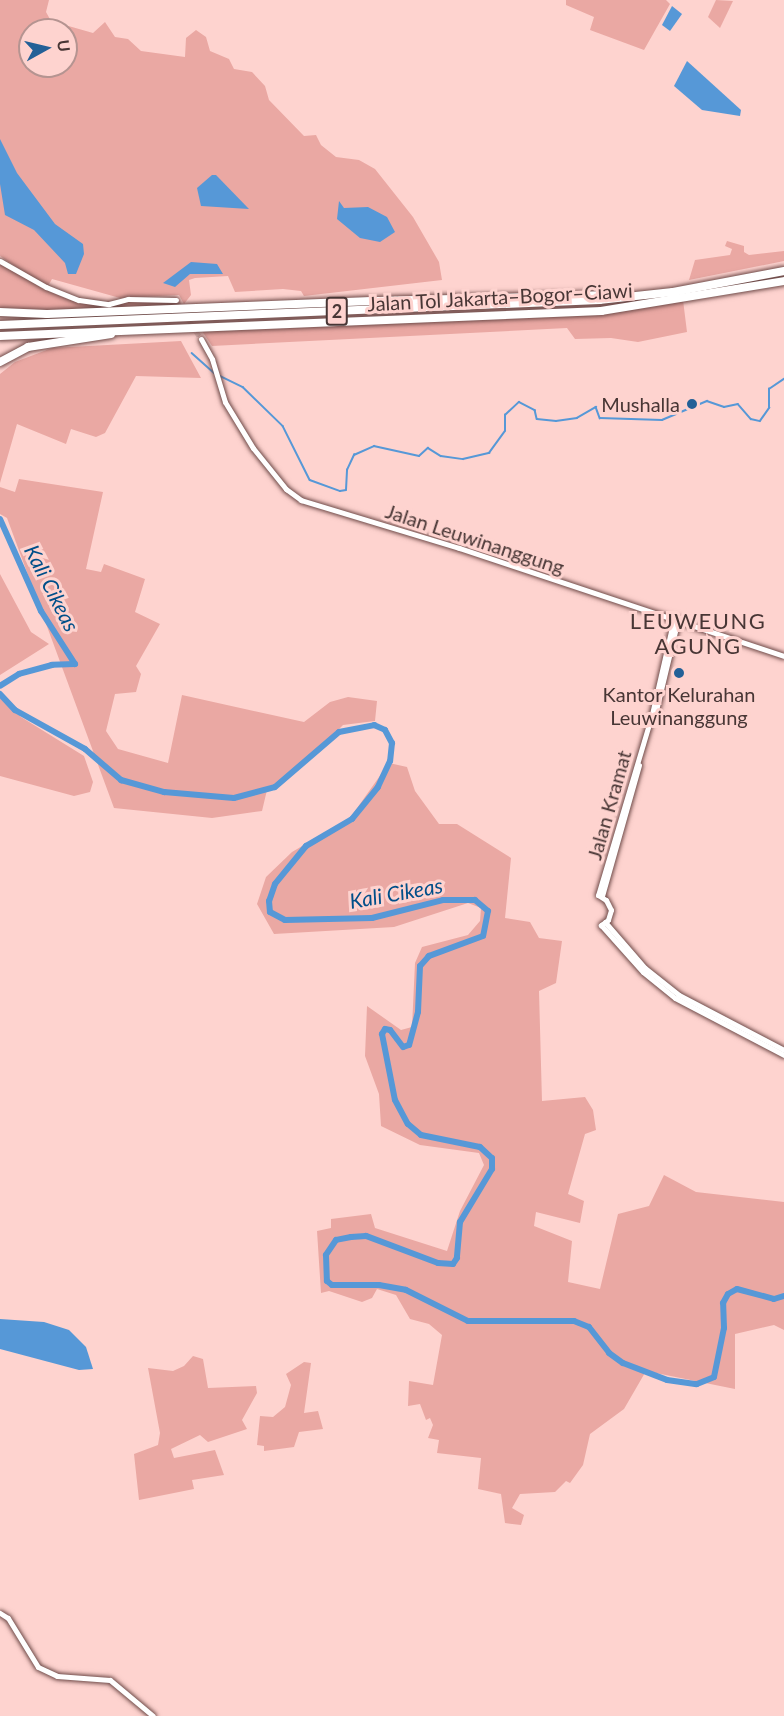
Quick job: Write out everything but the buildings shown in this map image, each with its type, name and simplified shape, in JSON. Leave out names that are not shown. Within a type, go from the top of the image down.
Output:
[{"type":"highway","name":"Jalan Tol Jakarta–Bogor–Ciawi","points":[[0,325],[599,300],[697,289],[784,271]]},
{"type":"highway","name":"Jalan Tol Jakarta–Bogor–Ciawi","points":[[0,336],[602,311],[699,298],[784,281]]},
{"type":"highway","points":[[0,312],[47,314],[374,301],[664,293]]},
{"type":"highway","points":[[0,362],[28,346],[121,331]]},
{"type":"main road","points":[[0,261],[45,287],[80,300],[109,304],[128,300],[177,300]]},
{"type":"main road","name":"Jalan Leuwinanggung","points":[[201,339],[225,402],[260,458],[301,500],[676,619],[784,656]]},
{"type":"main road","name":"Jalan Kramat","points":[[676,619],[656,713],[600,896],[611,910],[603,924],[645,968],[693,1006],[784,1053]]},
{"type":"main road","points":[[2,1613],[38,1667],[57,1676],[110,1680],[153,1716]]},
{"type":"shaded area","points":[[0,0],[49,0],[46,12],[49,18],[18,18],[18,78],[78,78],[78,29],[93,33],[105,22],[115,37],[128,39],[141,51],[185,57],[186,38],[196,30],[206,37],[210,51],[229,59],[234,69],[252,72],[265,86],[269,100],[304,136],[316,135],[321,145],[336,157],[359,160],[375,169],[413,217],[439,262],[442,280],[304,296],[301,291],[283,289],[235,292],[228,276],[195,278],[189,280],[191,295],[184,304],[179,295],[120,298],[52,279],[48,286],[0,256]]},
{"type":"shaded area","points":[[566,0],[666,0],[670,4],[644,50],[590,30],[594,17],[566,5]]},
{"type":"shaded area","points":[[716,0],[733,1],[720,28],[708,17]]},
{"type":"shaded area","points":[[727,241],[744,246],[744,252],[749,255],[784,251],[784,261],[689,280],[695,260],[730,255],[732,249],[725,246]]},
{"type":"shaded area","points":[[0,262],[43,289],[70,300],[111,306],[120,302],[173,300],[177,304],[45,313],[0,310]]},
{"type":"shaded area","points":[[683,300],[687,332],[638,342],[611,338],[575,339],[567,328],[212,346],[200,328],[601,311]]},
{"type":"shaded area","points":[[181,341],[201,378],[136,376],[105,433],[96,437],[71,429],[66,444],[17,424],[0,483],[0,374],[15,362],[52,348]]},
{"type":"shaded area","points":[[19,479],[103,492],[86,569],[101,572],[104,564],[145,579],[135,612],[160,624],[136,666],[141,674],[136,692],[115,694],[106,731],[118,749],[168,763],[182,695],[304,722],[330,702],[348,697],[377,701],[375,721],[343,725],[303,766],[267,790],[262,811],[212,818],[114,808],[7,518],[0,514],[0,487],[15,492]]},
{"type":"shaded area","points":[[0,574],[31,632],[49,644],[0,675]]},
{"type":"shaded area","points":[[0,698],[21,717],[84,756],[93,782],[90,792],[74,796],[0,776]]},
{"type":"shaded area","points":[[389,763],[407,767],[415,791],[439,824],[457,824],[511,858],[505,918],[530,922],[539,938],[562,941],[556,983],[539,991],[542,1101],[585,1097],[593,1110],[596,1130],[585,1134],[568,1194],[584,1201],[580,1223],[536,1212],[534,1226],[572,1241],[568,1282],[600,1289],[618,1214],[649,1206],[664,1175],[696,1192],[784,1202],[784,1330],[774,1325],[735,1334],[735,1389],[646,1371],[624,1409],[590,1434],[583,1465],[570,1483],[566,1481],[555,1492],[520,1494],[512,1508],[524,1515],[521,1525],[505,1523],[501,1494],[478,1489],[481,1458],[437,1453],[439,1440],[428,1438],[433,1425],[430,1418],[426,1420],[420,1404],[408,1406],[409,1381],[433,1385],[442,1335],[429,1324],[410,1319],[396,1295],[377,1289],[372,1298],[362,1302],[329,1291],[321,1293],[317,1231],[331,1228],[331,1219],[371,1214],[375,1228],[447,1251],[460,1211],[484,1165],[479,1153],[420,1145],[381,1126],[379,1094],[365,1056],[367,1006],[401,1030],[412,1027],[415,963],[422,947],[468,935],[480,921],[481,908],[468,903],[394,927],[274,934],[257,904],[266,877],[292,852],[350,818]]},
{"type":"shaded area","points":[[193,1356],[203,1359],[208,1388],[256,1386],[257,1393],[242,1420],[247,1429],[208,1442],[200,1435],[171,1449],[174,1458],[215,1450],[224,1475],[192,1480],[194,1489],[139,1500],[134,1454],[158,1445],[160,1433],[148,1368],[173,1371],[184,1366]]},
{"type":"shaded area","points":[[304,1362],[311,1363],[304,1413],[318,1411],[323,1429],[299,1432],[294,1447],[264,1451],[264,1446],[257,1445],[260,1416],[273,1417],[285,1407],[291,1385],[286,1374]]},
{"type":"water","points":[[672,6],[682,14],[670,31],[662,25]]},
{"type":"water","points":[[687,61],[741,110],[740,116],[702,110],[674,86]]},
{"type":"water","points":[[0,139],[17,173],[55,224],[83,244],[84,254],[76,274],[68,274],[65,263],[34,230],[5,215],[0,184]]},
{"type":"water","points":[[212,175],[216,175],[249,209],[201,206],[197,188]]},
{"type":"water","points":[[339,201],[344,208],[368,207],[387,217],[395,232],[380,242],[360,238],[337,219]]},
{"type":"water","points":[[191,262],[217,264],[223,274],[190,274],[175,287],[163,283]]},
{"type":"water","points":[[0,1319],[44,1322],[69,1330],[86,1347],[93,1369],[79,1370],[0,1349]]},
{"type":"waterway","points":[[192,353],[214,373]]},
{"type":"waterway","points":[[218,375],[243,387],[283,426],[310,480],[340,491],[346,490],[347,470],[354,455],[374,446],[419,456],[428,448],[441,456],[463,459],[489,453],[505,431],[505,415],[519,402],[535,410],[537,419],[556,421],[577,418],[596,407],[600,418],[662,420],[707,401],[724,407],[738,404],[751,419],[760,421],[769,408],[769,389],[784,379]]},
{"type":"waterway","name":"Kali Cikeas","points":[[0,519],[41,611],[75,664],[52,665],[19,674],[0,686]]},
{"type":"waterway","name":"Kali Cikeas","points":[[0,694],[15,710],[85,749],[121,780],[164,792],[234,798],[275,787],[339,732],[374,725],[385,730],[392,743],[390,761],[378,787],[352,819],[306,846],[275,884],[269,901],[270,912],[285,920],[372,918],[443,900],[475,900],[488,911],[483,936],[429,956],[420,966],[418,1012],[409,1045],[403,1047],[390,1030],[385,1029],[382,1034],[395,1100],[408,1124],[421,1135],[480,1147],[492,1158],[492,1169],[460,1222],[457,1258],[453,1264],[438,1263],[366,1236],[336,1240],[326,1255],[327,1281],[332,1285],[379,1285],[406,1290],[468,1321],[574,1321],[589,1327],[609,1353],[623,1363],[667,1380],[697,1384],[714,1377],[724,1328],[723,1303],[728,1294],[737,1289],[774,1299],[784,1296]]},
{"type":"tunnel","points":[[176,300],[201,339]]},
{"type":"place","name":"Mushalla","points":[[692,404]]},
{"type":"place","name":"Kantor Kelurahan Leuwinanggung","points":[[679,673]]},
{"type":"district","name":"LEUWEUNG AGUNG","points":[[698,632]]}]
